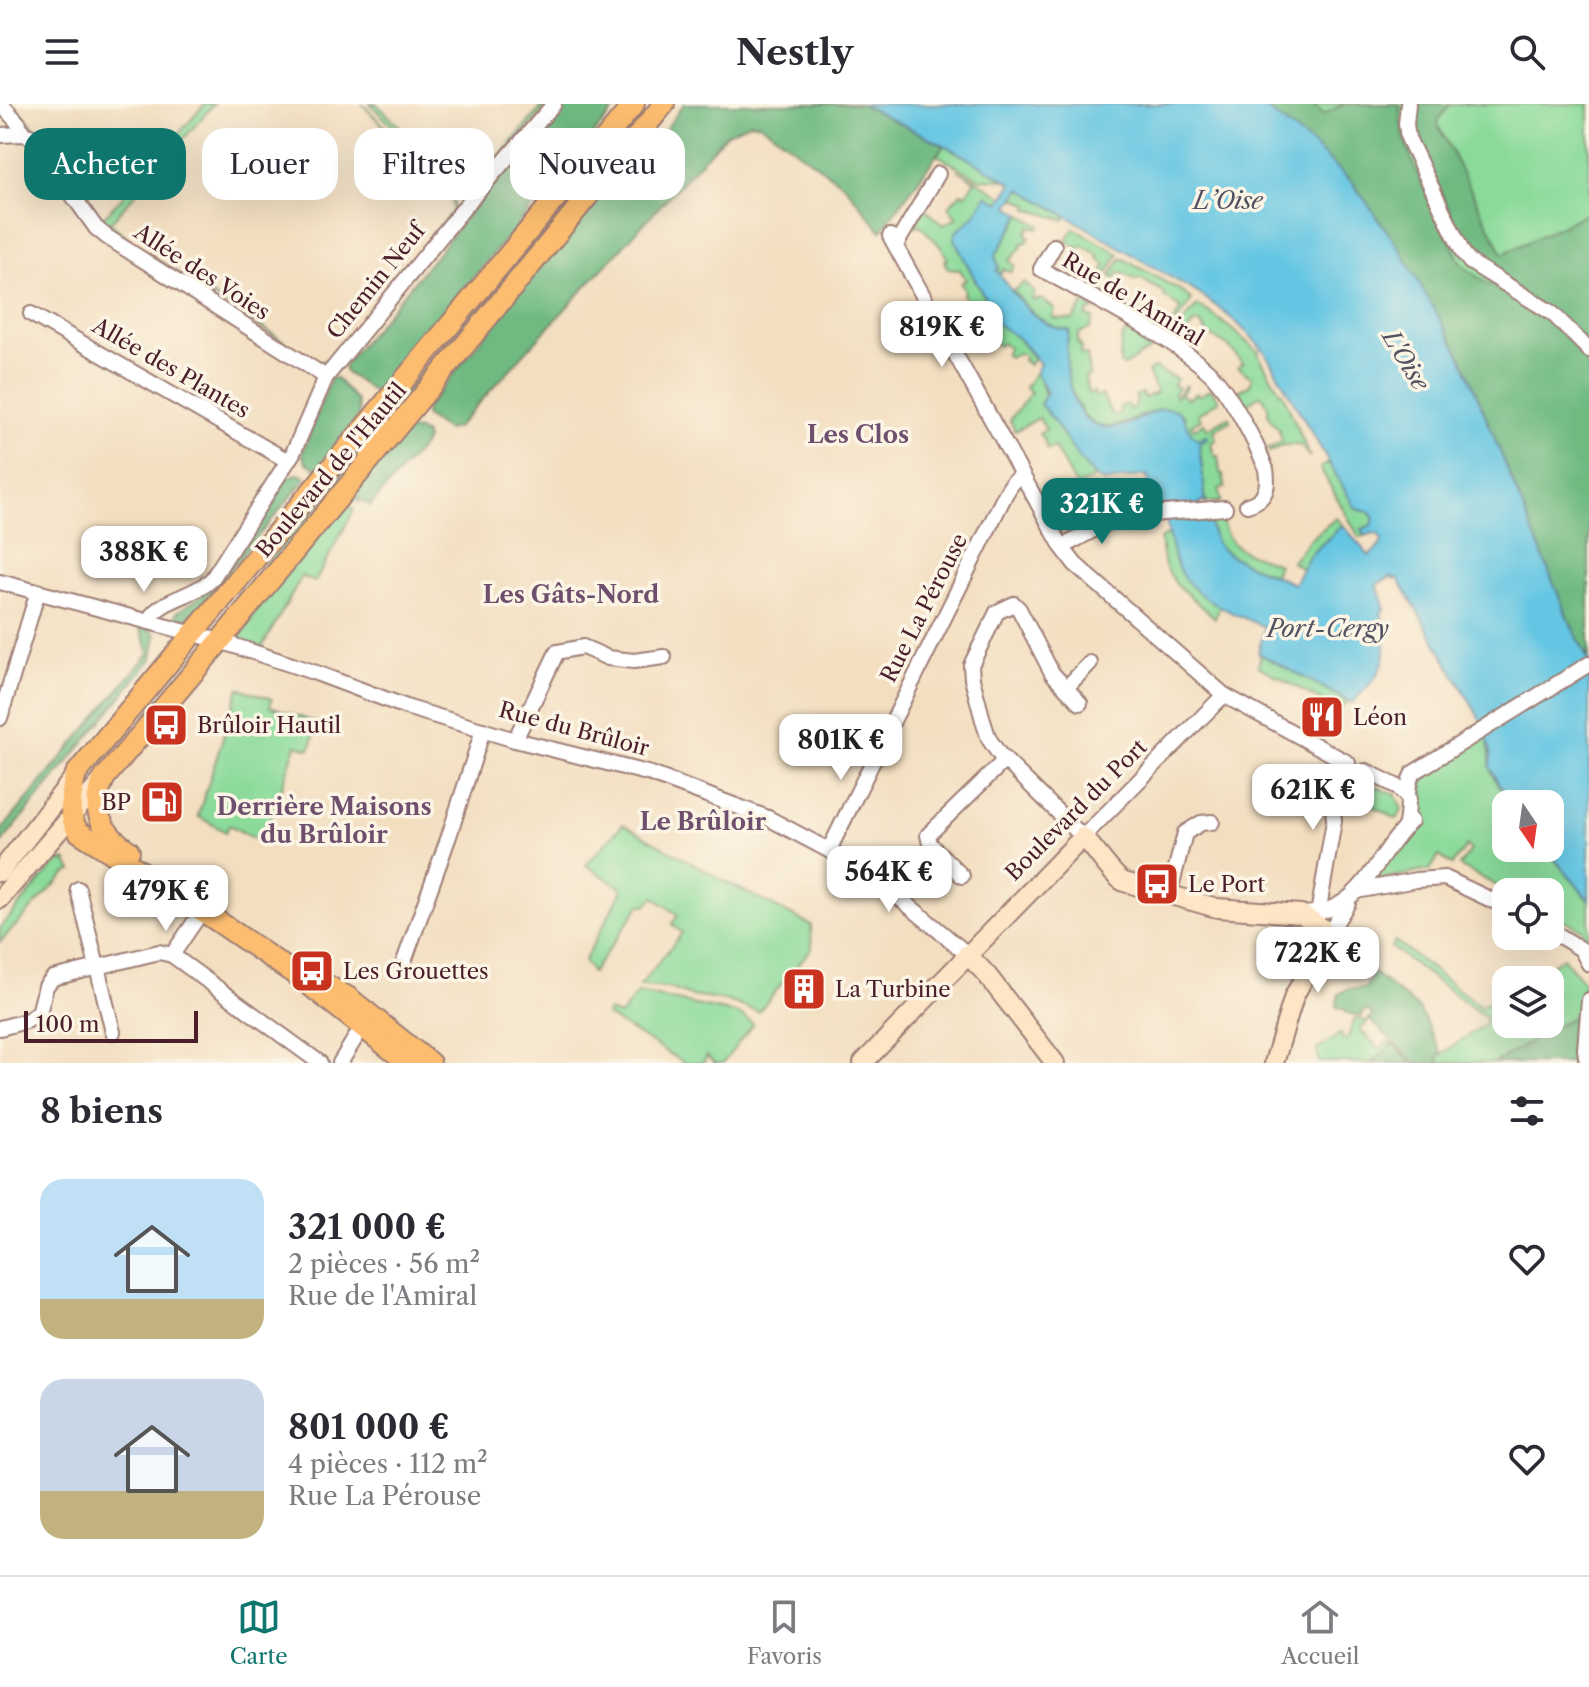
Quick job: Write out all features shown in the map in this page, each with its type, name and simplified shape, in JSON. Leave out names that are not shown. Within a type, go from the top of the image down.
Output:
[{"type":"main road","name":"Boulevard de l'Hautil","points":[[65,821],[76,774],[634,104]]},
{"type":"main road","name":"Boulevard de l'Hautil","points":[[105,777],[664,104]]},
{"type":"main road","points":[[220,641],[215,627],[217,618],[260,566],[288,519]]},
{"type":"main road","points":[[165,706],[193,634]]},
{"type":"main road","points":[[105,777],[98,793],[97,806],[102,824],[112,840],[302,979],[430,1063]]},
{"type":"main road","points":[[65,821],[204,908]]},
{"type":"main road","points":[[366,1020],[408,1063]]},
{"type":"street","name":"Allée des Voies","points":[[1,104],[19,124],[23,134],[30,136],[42,149],[96,228],[326,377]]},
{"type":"street","name":"Chemin Neuf","points":[[149,620],[156,609],[198,591],[212,579],[288,461],[326,377],[468,203],[554,104]]},
{"type":"street","points":[[1408,104],[1408,138],[1463,253],[1486,274],[1552,313],[1589,350]]},
{"type":"street","points":[[0,135],[23,134]]},
{"type":"street","points":[[938,174],[893,240],[1062,547],[1077,566],[1224,695],[1343,760],[1332,793],[1334,821],[1309,914]]},
{"type":"street","name":"Rue de l'Amiral","points":[[1054,246],[1041,269],[1166,342],[1203,368],[1221,387],[1266,469],[1268,482],[1265,493],[1259,501],[1247,505]]},
{"type":"street","name":"Allée des Plantes","points":[[31,314],[288,461]]},
{"type":"street","name":"Rue La Pérouse","points":[[829,850],[1006,493],[1022,475]]},
{"type":"street","points":[[1152,514],[1223,508]]},
{"type":"street","points":[[1062,547],[1108,522],[1132,517]]},
{"type":"street","name":"Rue du Brûloir","points":[[0,582],[165,624],[409,708],[515,740],[651,774],[768,818],[866,870],[967,954],[1055,1063]]},
{"type":"street","points":[[0,718],[38,591]]},
{"type":"street","points":[[165,624],[166,607],[173,602]]},
{"type":"street","points":[[1080,703],[1052,673],[1017,606],[1011,605],[997,612],[971,665],[989,739],[1005,760],[1103,857],[1117,878],[1217,908],[1309,914],[1340,907],[1354,894],[1416,880],[1445,878],[1492,900]]},
{"type":"street","points":[[515,740],[557,652],[583,647],[608,658],[634,661],[664,657]]},
{"type":"street","points":[[1066,688],[1090,663]]},
{"type":"street","points":[[1405,827],[1411,776],[1589,664]]},
{"type":"street","name":"Boulevard du Port","points":[[863,1063],[1224,695]]},
{"type":"street","points":[[401,970],[483,730]]},
{"type":"street","points":[[962,876],[930,844],[928,835],[1005,760]]},
{"type":"street","points":[[1274,1063],[1280,1036],[1299,986],[1354,894],[1416,810],[1417,776],[1429,764]]},
{"type":"street","points":[[1371,774],[1398,787],[1409,799]]},
{"type":"street","name":"Boulevard de l'Hautil","points":[[0,899],[105,777]]},
{"type":"street","points":[[65,821],[112,840]]},
{"type":"street","name":"Boulevard de l'Hautil","points":[[0,872],[65,821]]},
{"type":"street","points":[[1169,895],[1185,833],[1201,823],[1212,822]]},
{"type":"street","points":[[78,889],[113,1032]]},
{"type":"street","points":[[172,955],[204,908]]},
{"type":"street","points":[[1309,914],[1319,924],[1325,940]]},
{"type":"street","points":[[1564,939],[1581,949],[1589,964]]},
{"type":"street","points":[[0,1028],[26,1021],[39,1013],[46,986],[53,978],[152,952],[172,955],[320,1063]]},
{"type":"street","points":[[1587,1063],[1585,1049],[1589,1000]]},
{"type":"street","points":[[340,1063],[366,1020]]},
{"type":"green space","points":[[5,104],[13,104],[35,128],[24,128]]},
{"type":"green space","points":[[205,104],[214,104],[186,136],[184,128]]},
{"type":"green space","points":[[370,104],[377,104],[401,128],[394,128]]},
{"type":"green space","points":[[544,104],[549,104],[528,128],[523,128]]},
{"type":"green space","points":[[560,104],[619,104],[599,128],[538,128]]},
{"type":"green space","points":[[684,104],[861,104],[944,145],[881,231],[845,186],[761,124],[751,122],[727,133],[685,179],[685,128],[667,128]]},
{"type":"green space","points":[[1260,104],[1589,104],[1589,662],[1567,616],[1462,358],[1400,249],[1313,145]]},
{"type":"green space","points":[[1260,104],[1312,104],[1324,114],[1345,104],[1400,104],[1401,122],[1413,163],[1461,264],[1539,313],[1589,362],[1589,654],[1586,655],[1567,616],[1462,358],[1400,249],[1352,182],[1313,145]]},
{"type":"green space","points":[[1415,104],[1450,104],[1438,121],[1439,127],[1503,254],[1589,212],[1589,344],[1470,254],[1412,132]]},
{"type":"green space","points":[[510,144],[510,149],[494,167],[494,162]]},
{"type":"green space","points":[[944,145],[1007,180],[980,179],[937,155]]},
{"type":"green space","points":[[510,160],[510,200],[538,200],[374,392],[345,372],[348,360],[479,200],[494,200],[494,181]]},
{"type":"green space","points":[[957,169],[1004,197],[1000,204],[987,195],[974,216],[955,233],[954,239],[987,302],[990,318],[1018,338],[1034,359],[1029,365],[1020,353],[1009,357],[1005,354],[1009,348],[1002,343],[999,346],[978,330],[965,338],[957,324],[980,313],[977,306],[969,307],[963,294],[965,291],[961,283],[966,280],[960,270],[948,269],[944,261],[948,259],[938,244],[919,224],[913,225],[924,208],[943,225],[957,218],[948,207],[961,193],[965,195],[975,181]]},
{"type":"green space","points":[[1020,188],[1066,216],[1065,220],[1028,209],[1029,205],[1014,198]]},
{"type":"green space","points":[[82,200],[88,200],[100,217],[106,215],[119,200],[130,200],[110,223],[141,249],[316,362],[331,360],[453,211],[451,200],[455,211],[326,370],[104,227]]},
{"type":"green space","points":[[565,200],[570,200],[221,626],[223,617],[300,518]]},
{"type":"green space","points":[[594,200],[665,200],[456,428],[447,430],[425,416],[426,408]]},
{"type":"green space","points":[[1021,214],[1040,226],[1038,229],[1030,226],[1026,234],[1030,237],[1027,242],[1022,243],[1009,261],[1015,265],[1011,272],[1003,269],[1000,275],[996,270],[999,268],[995,256]]},
{"type":"green space","points":[[1074,228],[1119,254],[1107,274],[1102,271],[1106,265],[1098,259],[1100,256],[1082,245],[1079,249],[1066,241]]},
{"type":"green space","points":[[1061,240],[1066,241],[1061,250],[1057,247]]},
{"type":"green space","points":[[1122,258],[1180,290],[1192,300],[1177,322],[1173,322],[1181,309],[1164,296],[1165,293],[1139,278],[1137,280],[1119,272],[1115,279],[1110,276]]},
{"type":"green space","points":[[1024,282],[1035,293],[1034,301],[1041,299],[1055,309],[1053,318],[1073,320],[1084,303],[1095,309],[1087,312],[1087,317],[1093,318],[1090,329],[1079,333],[1077,343],[1080,344],[1081,355],[1087,355],[1089,376],[1085,377],[1088,394],[1094,392],[1096,397],[1102,395],[1112,415],[1119,415],[1120,407],[1127,404],[1129,409],[1135,407],[1135,396],[1142,393],[1144,398],[1157,393],[1148,372],[1154,368],[1177,379],[1173,385],[1178,388],[1174,393],[1176,397],[1185,385],[1181,394],[1188,399],[1211,389],[1219,401],[1198,414],[1201,419],[1191,425],[1194,429],[1204,423],[1208,429],[1228,417],[1230,421],[1214,431],[1216,440],[1211,443],[1214,456],[1218,456],[1220,473],[1223,474],[1225,488],[1219,489],[1221,502],[1206,503],[1199,443],[1208,438],[1207,435],[1199,440],[1193,435],[1184,416],[1170,410],[1155,411],[1112,427],[1098,426],[1085,417],[1074,397],[1067,373],[1069,330],[1052,326],[1025,305],[1013,291]]},
{"type":"green space","points":[[1197,306],[1259,352],[1282,392],[1310,457],[1300,445],[1283,445],[1270,452],[1268,449],[1282,441],[1279,430],[1268,416],[1268,407],[1261,395],[1243,406],[1235,393],[1250,385],[1252,378],[1238,367],[1243,363],[1229,347],[1205,332],[1200,323],[1193,324],[1181,341],[1172,336]]},
{"type":"green space","points":[[1126,332],[1151,344],[1153,348],[1124,366],[1120,363],[1121,340]]},
{"type":"green space","points":[[1036,372],[1054,419],[1095,477],[1077,487],[1054,447],[1047,450],[1039,434],[1046,430],[1039,418],[1015,431],[1010,420],[1031,392],[1025,387]]},
{"type":"green space","points":[[331,378],[336,378],[357,401],[359,415],[316,469],[306,462],[302,454]]},
{"type":"green space","points":[[407,430],[419,431],[425,434],[426,439],[370,506],[353,494]]},
{"type":"green space","points":[[1330,464],[1356,509],[1369,512],[1374,518],[1372,525],[1363,529],[1365,536],[1359,537],[1320,468]]},
{"type":"green space","points":[[298,474],[306,477],[304,481],[195,612],[184,620],[175,618],[177,612],[201,596],[220,576],[286,477]]},
{"type":"green space","points":[[353,494],[360,500],[359,503],[354,499],[349,506],[354,510],[315,582],[302,576],[261,649],[240,641],[238,633]]},
{"type":"green space","points":[[1221,514],[1233,543],[1278,564],[1274,575],[1240,562],[1219,547],[1207,515]]},
{"type":"green space","points":[[1336,518],[1343,525],[1310,555],[1302,569],[1292,562],[1309,540]]},
{"type":"green space","points":[[1169,534],[1180,569],[1220,607],[1215,618],[1176,584],[1165,566],[1160,539]]},
{"type":"green space","points":[[140,627],[150,629],[156,635],[152,659],[0,845],[0,832],[149,653]]},
{"type":"green space","points":[[1261,654],[1348,701],[1340,709],[1331,706],[1258,666]]},
{"type":"green space","points":[[239,688],[272,699],[270,706],[318,723],[310,749],[296,745],[263,843],[229,825],[226,832],[198,816]]},
{"type":"green space","points":[[1486,734],[1492,773],[1503,790],[1492,790],[1492,862],[1557,862],[1589,900],[1589,950],[1582,938],[1583,930],[1564,920],[1564,878],[1492,878],[1492,883],[1459,866],[1471,850],[1467,846],[1452,865],[1439,856],[1430,870],[1374,880],[1419,813],[1422,813],[1423,779],[1454,759],[1452,754]]},
{"type":"green space","points":[[1363,781],[1396,795],[1402,810],[1397,819],[1359,799]]},
{"type":"green space","points":[[623,824],[724,881],[811,925],[812,948],[758,1012],[728,1001],[691,996],[669,988],[640,986],[682,933],[672,924],[678,915],[654,897],[647,905],[640,905],[592,973],[584,961],[623,889],[586,865]]},
{"type":"green space","points":[[59,859],[61,862],[66,860],[72,871],[66,873],[0,942],[0,928]]},
{"type":"green space","points":[[1395,941],[1481,1007],[1492,1000],[1492,1038],[1537,1038],[1494,1063],[1440,1063],[1437,1057],[1485,1024],[1486,1018],[1391,947]]},
{"type":"green space","points":[[1563,957],[1584,983],[1581,1012],[1564,1022],[1564,966],[1550,966]]},
{"type":"green space","points":[[1374,973],[1419,1009],[1442,1054],[1437,1057],[1440,1063],[1415,1063],[1369,1019],[1372,1015],[1370,1011],[1363,1011],[1362,1016],[1336,1007],[1339,994],[1347,989],[1365,988]]},
{"type":"green space","points":[[638,993],[739,1014],[753,1024],[723,1063],[715,1063],[707,1056],[703,1063],[685,1063],[606,1015],[608,1011],[620,1016]]},
{"type":"green space","points":[[1581,1012],[1580,1063],[1494,1063],[1537,1038],[1564,1038],[1564,1022]]},
{"type":"green space","points":[[1355,1018],[1368,1021],[1360,1030],[1380,1049],[1387,1042],[1393,1044],[1371,1063],[1319,1062],[1317,1050],[1340,1034],[1342,1039],[1347,1040]]},
{"type":"green space","points":[[1393,1044],[1412,1063],[1371,1063]]},
{"type":"water","name":"L’Oise","points":[[861,104],[1260,104],[1313,145],[1352,182],[1400,249],[1462,358],[1567,616],[1589,662],[1589,900],[1557,862],[1564,862],[1564,790],[1504,790],[1499,785],[1490,767],[1491,753],[1482,722],[1398,578],[1392,576],[1377,584],[1385,609],[1381,611],[1385,641],[1383,662],[1373,681],[1352,703],[1258,653],[1265,627],[1211,602],[1185,579],[1174,558],[1166,519],[1155,520],[1147,475],[1103,482],[1085,465],[1040,404],[1047,393],[1036,372],[1040,364],[1018,338],[992,321],[987,302],[954,239],[955,233],[974,216],[987,195],[1000,203],[1012,183]],"holes":[[[1021,189],[1219,308],[1265,352],[1356,509],[1369,512],[1374,518],[1372,525],[1362,529],[1365,536],[1373,533],[1382,540],[1369,556],[1343,525],[1310,555],[1294,584],[1243,562],[1218,545],[1207,515],[1204,519],[1200,516],[1199,505],[1202,501],[1206,504],[1199,443],[1208,438],[1207,435],[1199,440],[1181,414],[1170,409],[1160,409],[1113,428],[1093,424],[1083,415],[1076,403],[1068,373],[1069,330],[1057,328],[1027,309],[996,270],[999,268],[995,256],[1021,214],[1009,206]]]},
{"type":"place","name":"Léon","points":[[1322,717]]},
{"type":"place","name":"Brûloir Hautil","points":[[166,725]]},
{"type":"place","name":"BP","points":[[162,802]]},
{"type":"place","name":"Le Port","points":[[1157,884]]},
{"type":"place","name":"Les Grouettes","points":[[312,971]]},
{"type":"place","name":"La Turbine","points":[[804,989]]},
{"type":"district","name":"Les Clos","points":[[858,434]]},
{"type":"district","name":"Les Gâts-Nord","points":[[571,594]]},
{"type":"district","name":"Derrière Maisons du Brûloir","points":[[324,820]]},
{"type":"district","name":"Le Brûloir","points":[[703,821]]},
{"type":"water label","name":"L'Oise","points":[[1406,360]]},
{"type":"water label","name":"Port-Cergy","points":[[1328,628]]}]
